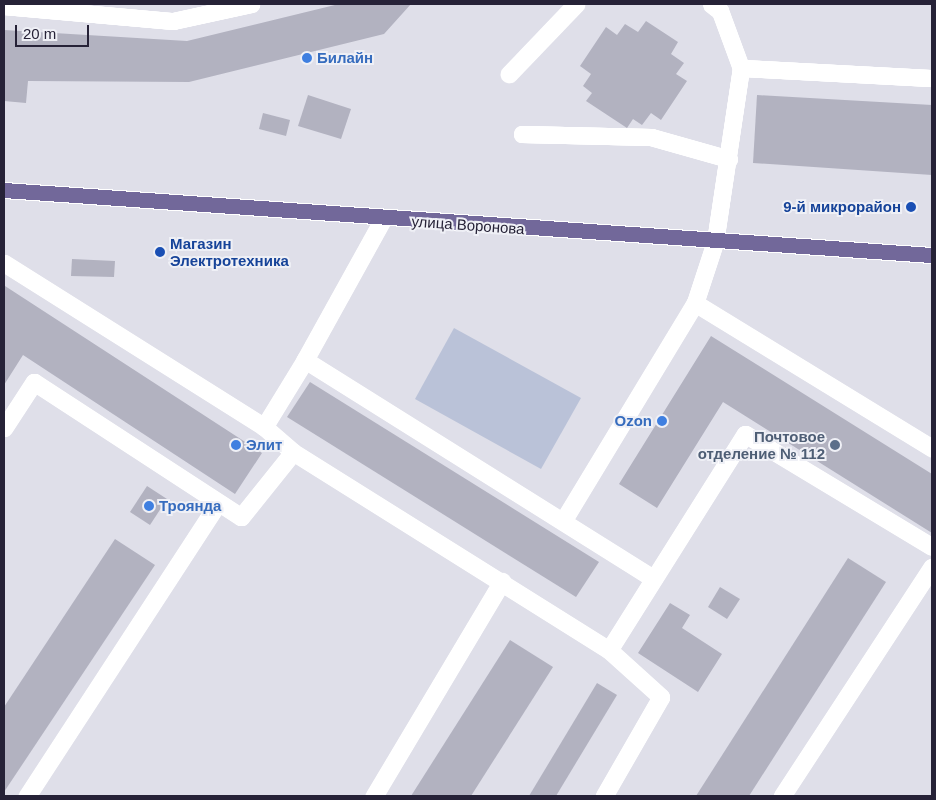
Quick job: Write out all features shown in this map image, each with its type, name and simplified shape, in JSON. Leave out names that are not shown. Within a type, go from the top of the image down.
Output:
[{"type":"main road","name":"улица Воронова","points":[[4,193],[715,242],[932,254]]},
{"type":"lane","points":[[4,6],[173,21],[251,4]]},
{"type":"lane","points":[[509,74],[576,4]]},
{"type":"lane","points":[[563,520],[695,303],[715,242],[729,159],[741,68],[720,11],[711,4]]},
{"type":"lane","points":[[741,68],[932,78]]},
{"type":"lane","points":[[522,134],[650,137],[729,159]]},
{"type":"lane","points":[[264,427],[305,360],[383,219]]},
{"type":"lane","points":[[4,263],[264,427],[293,452],[502,581],[609,650],[660,697],[604,796]]},
{"type":"lane","points":[[695,303],[932,448]]},
{"type":"lane","points":[[305,360],[653,578]]},
{"type":"lane","points":[[4,428],[34,382],[241,517],[293,452]]},
{"type":"lane","points":[[609,650],[745,434],[932,547]]},
{"type":"lane","points":[[27,796],[218,503]]},
{"type":"lane","points":[[782,796],[932,567]]},
{"type":"lane","points":[[374,796],[502,581]]},
{"type":"shaded area","points":[[454,328],[581,398],[541,469],[415,399]]},
{"type":"building","points":[[339,4],[411,4],[384,34],[189,82],[28,81],[26,103],[4,101],[4,30],[187,41]]},
{"type":"building","points":[[646,21],[678,42],[671,54],[684,63],[676,74],[687,81],[661,120],[651,113],[642,125],[633,119],[627,128],[586,101],[592,93],[583,86],[591,74],[580,66],[606,27],[617,35],[625,24],[638,32]]},
{"type":"building","points":[[308,95],[351,109],[341,139],[298,126]]},
{"type":"building","points":[[757,95],[932,105],[932,175],[753,163]]},
{"type":"building","points":[[263,113],[290,120],[286,136],[259,129]]},
{"type":"building","points":[[72,259],[115,261],[114,277],[71,276]]},
{"type":"building","points":[[5,286],[262,453],[235,494],[23,355],[4,385]]},
{"type":"building","points":[[711,336],[932,474],[932,533],[723,402],[657,508],[619,484]]},
{"type":"building","points":[[310,382],[599,562],[576,597],[287,417]]},
{"type":"building","name":"Троянда","points":[[147,486],[167,499],[150,525],[130,512]]},
{"type":"building","points":[[115,539],[155,565],[4,792],[4,707]]},
{"type":"building","points":[[848,558],[886,582],[749,796],[696,796]]},
{"type":"building","points":[[720,587],[740,599],[727,619],[708,607]]},
{"type":"building","points":[[670,603],[690,615],[682,628],[722,654],[698,692],[638,653]]},
{"type":"building","points":[[510,640],[553,667],[471,796],[411,796]]},
{"type":"building","points":[[597,683],[617,695],[556,796],[529,796]]},
{"type":"place","name":"Билайн","points":[[307,58]]},
{"type":"place","name":"9-й микрорайон","points":[[911,207]]},
{"type":"place","name":"Магазин Электротехника","points":[[160,252]]},
{"type":"place","name":"Ozon","points":[[662,421]]},
{"type":"place","name":"Элит","points":[[236,445]]},
{"type":"place","name":"Почтовое отделение № 112","points":[[835,445]]},
{"type":"place","name":"Троянда","points":[[149,506]]}]
